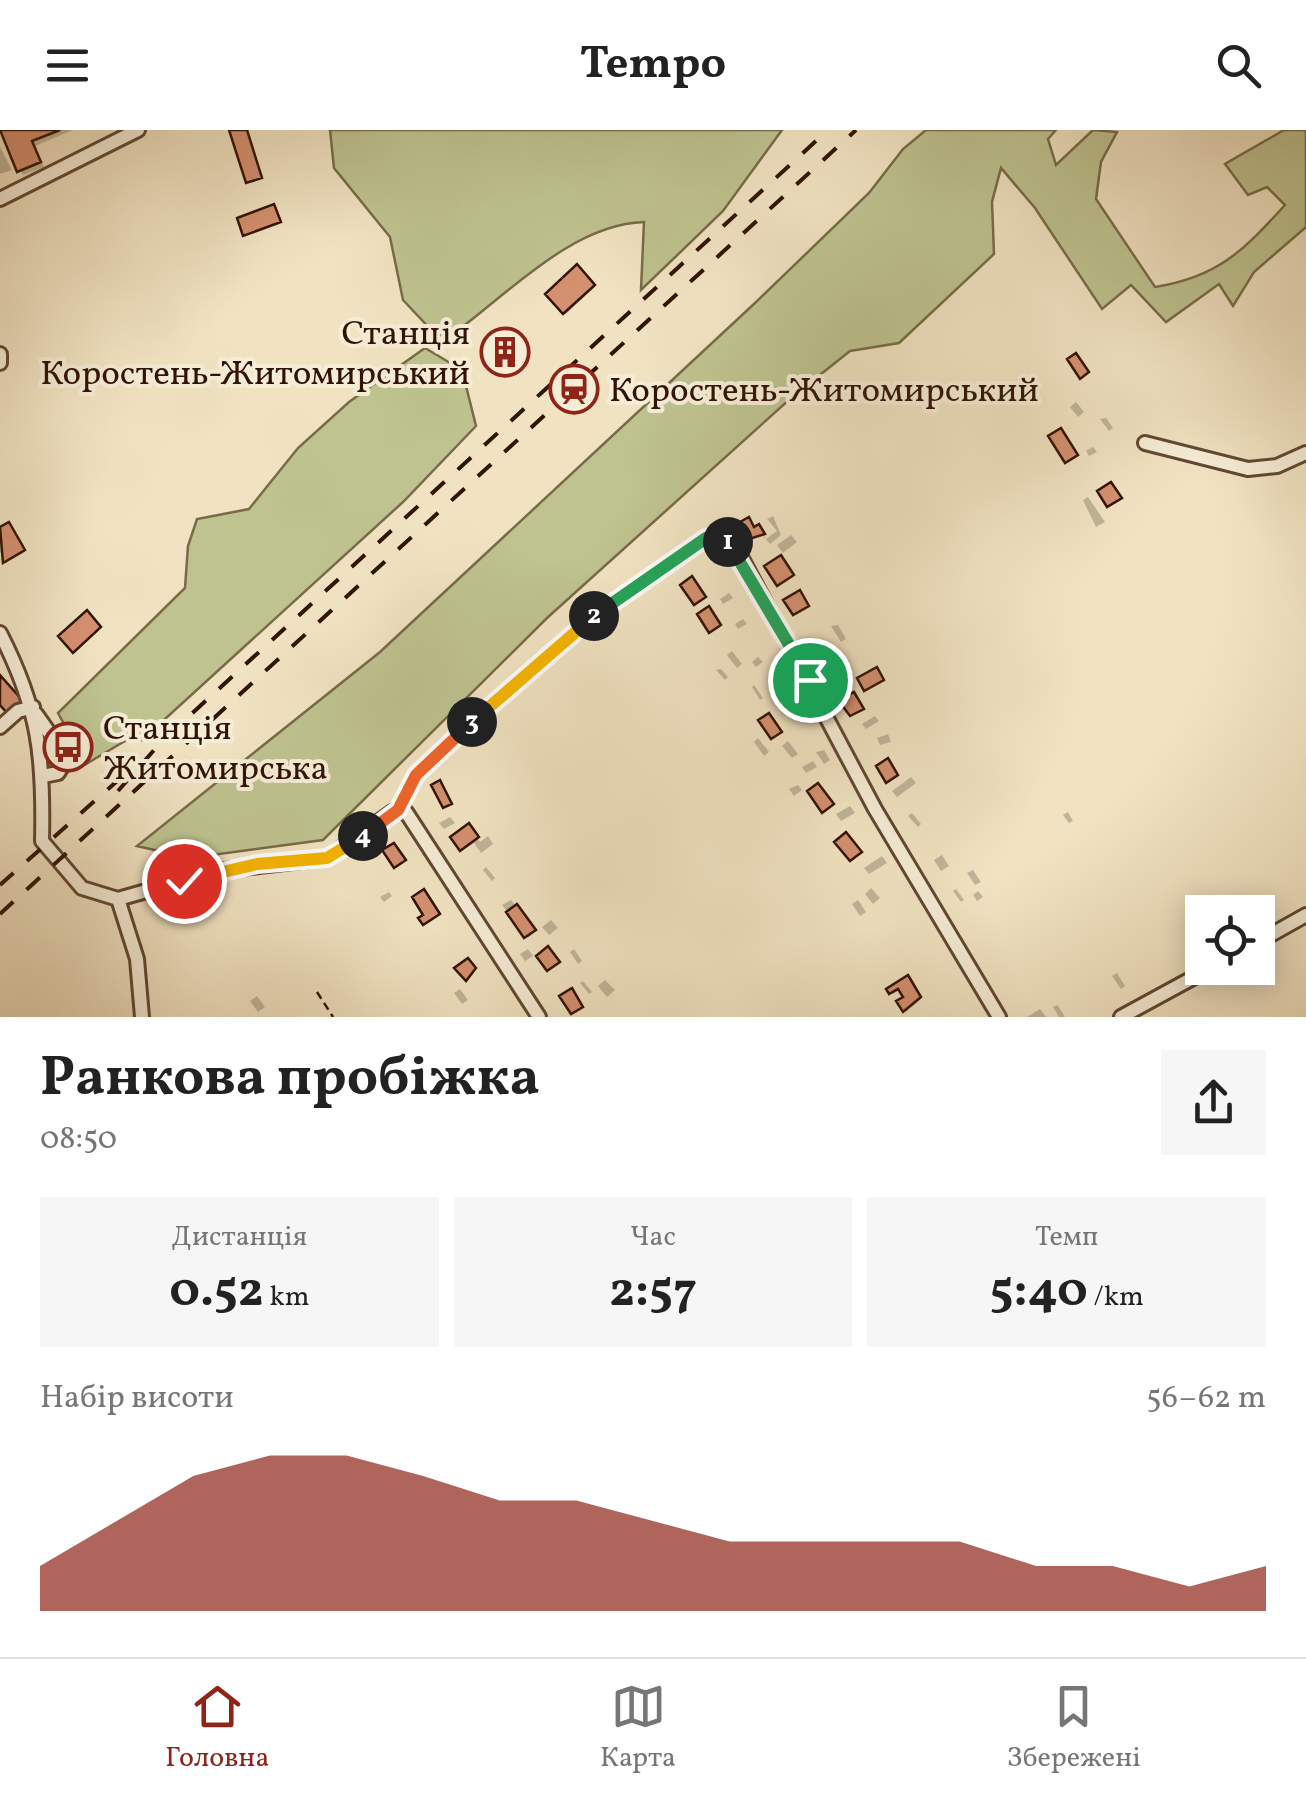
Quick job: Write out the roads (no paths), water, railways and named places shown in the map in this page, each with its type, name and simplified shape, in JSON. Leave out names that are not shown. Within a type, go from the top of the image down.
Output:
[{"type":"street","points":[[0,199],[138,130]]},
{"type":"street","points":[[0,354],[0,363]]},
{"type":"street","points":[[1145,443],[1248,468],[1277,466],[1306,453]]},
{"type":"street","points":[[716,536],[724,538],[740,555],[875,809],[998,1017]]},
{"type":"street","points":[[0,634],[34,710],[67,758],[58,773],[43,776]]},
{"type":"street","points":[[0,727],[18,712],[34,710]]},
{"type":"street","points":[[34,710],[43,776],[42,841],[82,888],[118,899],[218,871],[327,858],[398,810],[406,812],[422,829],[539,1017]]},
{"type":"street","points":[[118,899],[137,958],[142,1017]]},
{"type":"street","points":[[1275,932],[1306,914]]},
{"type":"street","points":[[1122,1017],[1185,982]]},
{"type":"railway","points":[[118,791],[162,741],[828,130]]},
{"type":"railway","points":[[0,914],[856,130]]},
{"type":"railway","points":[[0,885],[125,774]]},
{"type":"place","name":"Станція Коростень-Житомирський","points":[[505,352]]},
{"type":"place","name":"Коростень-Житомирський","points":[[574,389]]},
{"type":"place","name":"Станція Житомирська","points":[[68,747]]}]
